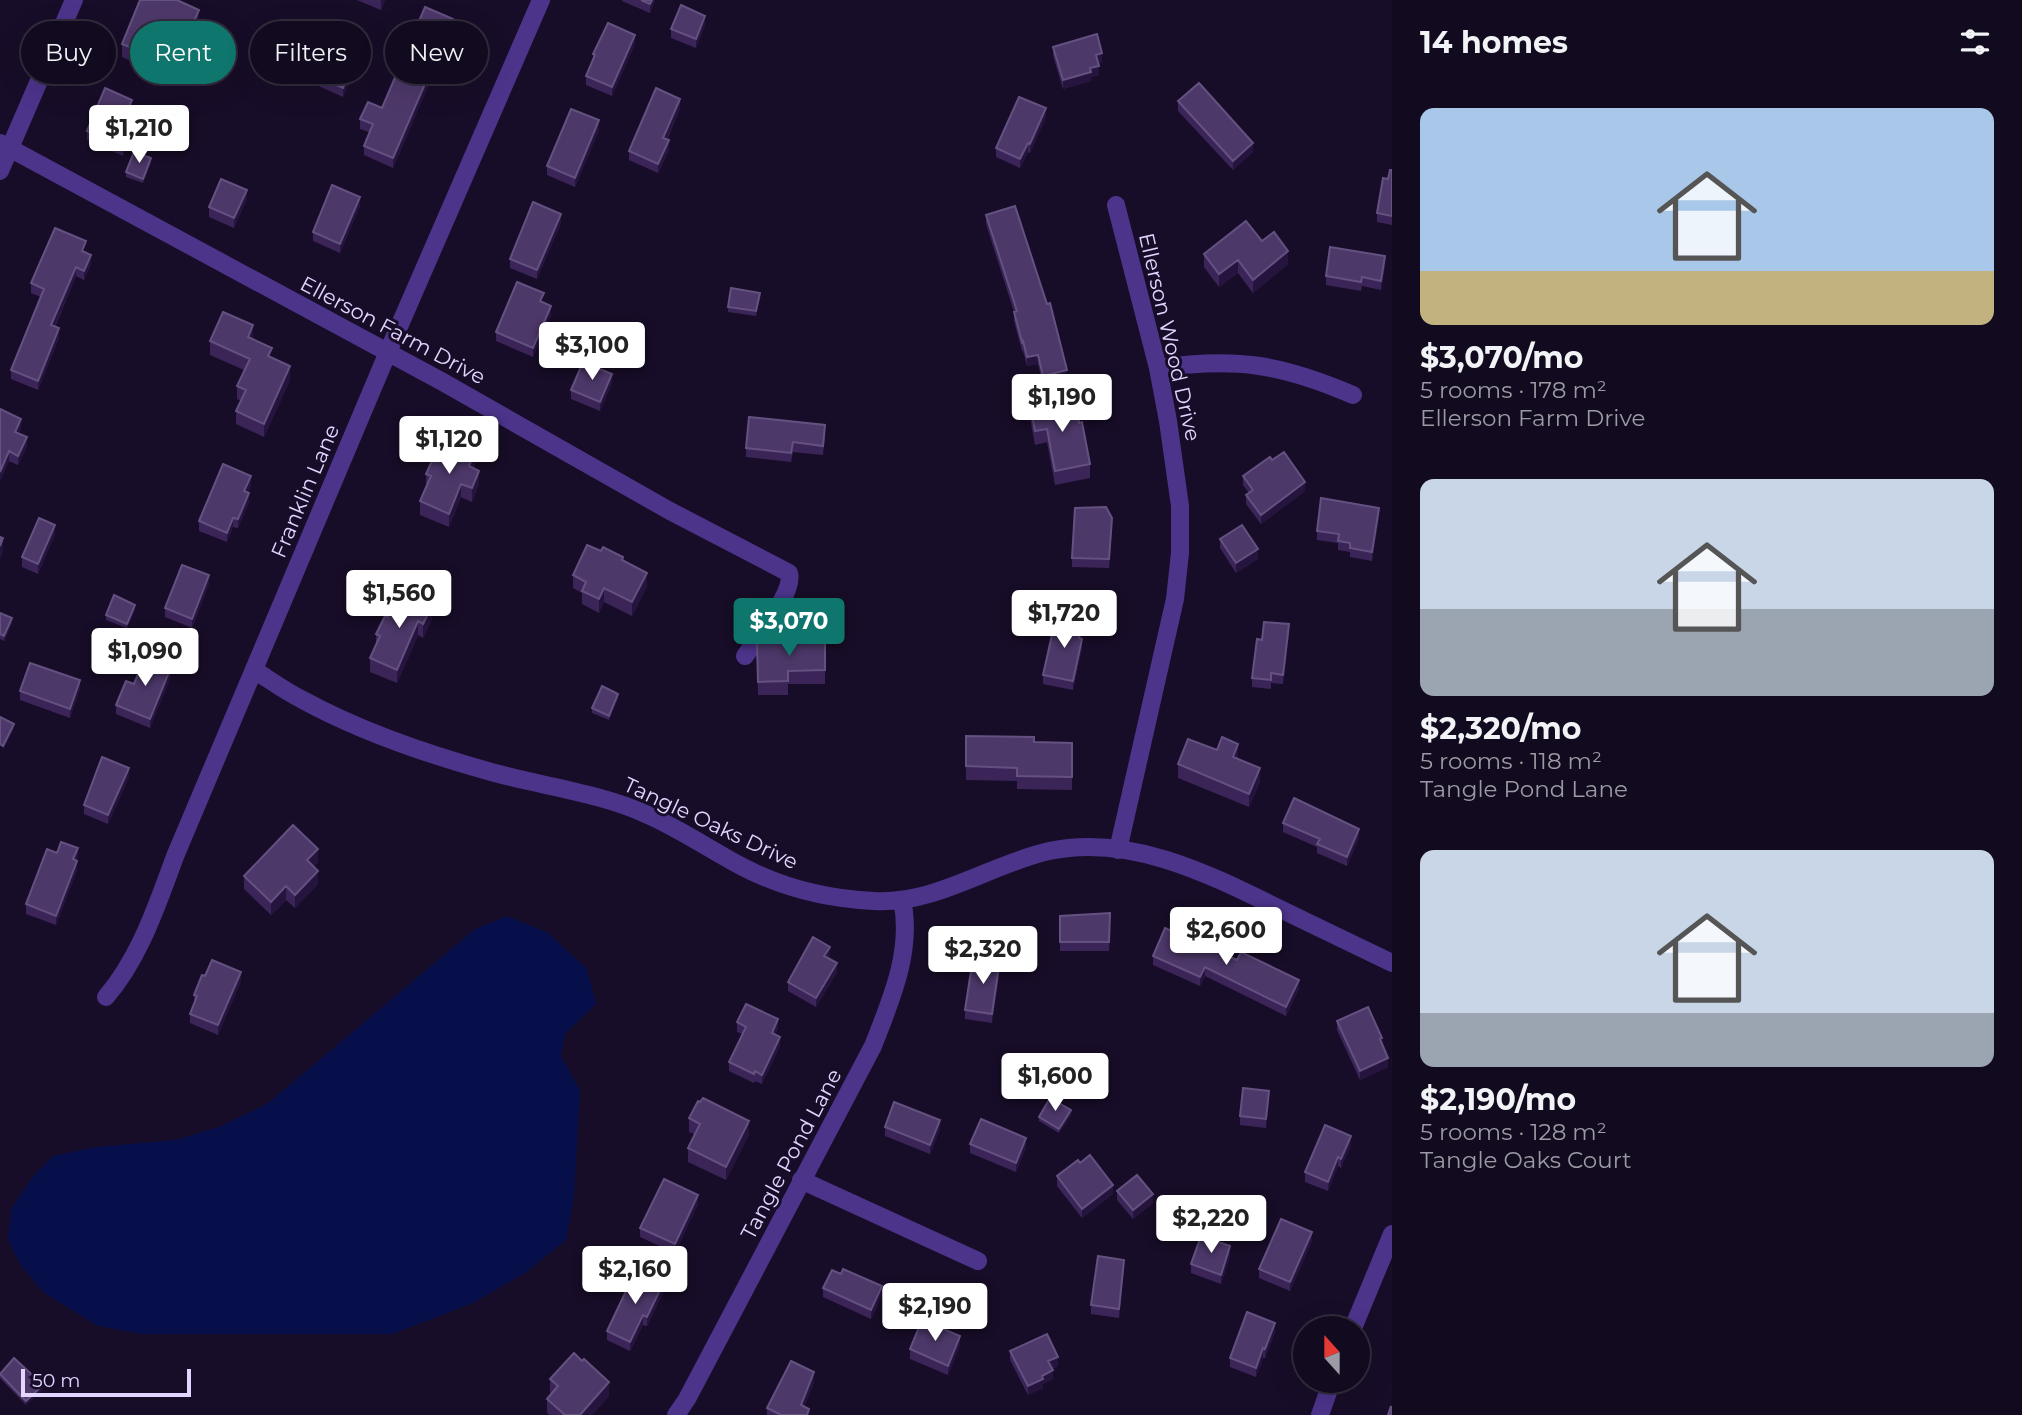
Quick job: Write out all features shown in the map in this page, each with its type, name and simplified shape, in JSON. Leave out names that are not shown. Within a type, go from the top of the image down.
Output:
[{"type":"street","points":[[0,171],[5,145],[74,0]]},
{"type":"street","name":"Franklin Lane","points":[[106,997],[124,976],[144,937],[388,352],[541,0]]},
{"type":"street","name":"Ellerson Farm Drive","points":[[5,145],[388,352],[670,512],[789,573],[792,581],[785,596],[745,656]]},
{"type":"street","name":"Ellerson Wood Drive","points":[[1116,205],[1158,369],[1180,506],[1180,553],[1175,599],[1118,850]]},
{"type":"street","points":[[1158,369],[1200,362],[1242,362],[1315,379],[1353,396]]},
{"type":"street","name":"Tangle Oaks Drive","points":[[254,670],[299,699],[346,722],[494,772],[604,799],[648,815],[743,867],[788,886],[827,896],[876,902],[902,900],[922,896],[1020,859],[1052,850],[1118,850],[1166,859],[1205,872],[1392,963]]},
{"type":"street","name":"Tangle Pond Lane","points":[[676,1415],[693,1388],[873,1046],[891,1000],[903,954],[906,933],[902,900]]},
{"type":"street","points":[[801,1180],[978,1261]]},
{"type":"street","points":[[1358,1316],[1392,1234]]},
{"type":"street","points":[[1320,1415],[1328,1393]]},
{"type":"shaded area","points":[[507,916],[547,932],[587,969],[596,1004],[565,1034],[561,1056],[580,1091],[574,1196],[566,1240],[525,1273],[473,1303],[393,1334],[143,1334],[98,1326],[44,1293],[21,1266],[8,1240],[11,1209],[33,1176],[53,1156],[96,1147],[175,1140],[219,1127],[267,1104],[475,929]]},
{"type":"building","points":[[140,0],[177,0],[199,10],[194,21],[131,21]]},
{"type":"building","points":[[681,5],[705,16],[696,39],[671,29]]},
{"type":"building","points":[[425,7],[453,19],[452,21],[419,21]]},
{"type":"building","points":[[608,23],[635,35],[612,87],[586,76]]},
{"type":"building","points":[[130,24],[130,47],[122,44]]},
{"type":"building","points":[[1097,34],[1102,53],[1096,55],[1099,66],[1090,68],[1091,72],[1063,80],[1053,47]]},
{"type":"building","points":[[1199,83],[1253,143],[1233,161],[1178,101]]},
{"type":"building","points":[[392,84],[425,84],[393,158],[364,146],[373,124],[360,119],[368,102],[382,108]]},
{"type":"building","points":[[105,88],[132,100],[120,126],[130,130],[123,147],[87,131]]},
{"type":"building","points":[[656,88],[680,99],[663,138],[669,140],[658,164],[629,151]]},
{"type":"building","points":[[1019,97],[1046,108],[1020,159],[996,148]]},
{"type":"building","points":[[571,109],[599,120],[575,178],[547,166]]},
{"type":"building","points":[[134,152],[151,158],[143,179],[126,172]]},
{"type":"building","points":[[1390,170],[1392,216],[1377,213],[1383,178],[1388,179]]},
{"type":"building","points":[[221,179],[247,190],[234,218],[209,207]]},
{"type":"building","points":[[332,185],[360,197],[340,244],[313,232]]},
{"type":"building","points":[[533,202],[561,214],[537,270],[510,259]]},
{"type":"building","points":[[1015,206],[1047,304],[1050,303],[1067,370],[1043,376],[1038,355],[1027,357],[1014,312],[1017,311],[986,215]]},
{"type":"building","points":[[1246,221],[1262,241],[1274,232],[1288,251],[1253,280],[1238,260],[1219,274],[1204,254]]},
{"type":"building","points":[[55,228],[86,241],[82,251],[91,255],[84,271],[76,267],[51,325],[59,328],[38,381],[11,370],[44,289],[31,283]]},
{"type":"building","points":[[1330,247],[1385,256],[1381,281],[1362,277],[1361,282],[1326,276]]},
{"type":"building","points":[[517,282],[544,293],[540,301],[551,306],[533,348],[496,332]]},
{"type":"building","points":[[731,288],[760,293],[756,311],[728,307]]},
{"type":"building","points":[[223,312],[253,325],[248,337],[272,348],[268,356],[290,366],[264,424],[236,411],[246,390],[237,386],[250,359],[210,341]]},
{"type":"building","points":[[583,362],[612,374],[600,402],[571,390]]},
{"type":"building","points":[[1065,398],[1067,412],[1077,411],[1079,423],[1082,422],[1090,464],[1055,471],[1047,429],[1035,431],[1030,405]]},
{"type":"building","points":[[0,409],[21,419],[15,432],[27,437],[18,456],[9,451],[0,472]]},
{"type":"building","points":[[749,417],[825,425],[823,446],[793,442],[791,453],[746,448]]},
{"type":"building","points":[[445,440],[475,452],[469,466],[479,471],[472,488],[461,484],[449,514],[420,501],[431,476],[426,474]]},
{"type":"building","points":[[1284,452],[1305,482],[1261,515],[1246,495],[1253,490],[1243,476],[1270,457],[1272,460]]},
{"type":"building","points":[[223,464],[251,476],[244,491],[249,493],[238,519],[233,518],[227,533],[199,521]]},
{"type":"building","points":[[1321,498],[1379,508],[1372,552],[1350,548],[1350,543],[1338,541],[1339,534],[1317,531]]},
{"type":"building","points":[[1106,507],[1112,518],[1109,559],[1072,558],[1075,508]]},
{"type":"building","points":[[39,518],[55,525],[38,564],[22,557]]},
{"type":"building","points":[[1242,525],[1258,549],[1236,563],[1220,539]]},
{"type":"building","points":[[587,545],[601,551],[603,547],[647,573],[632,602],[604,588],[599,599],[582,591],[586,582],[573,575]]},
{"type":"building","points":[[182,565],[209,575],[192,619],[165,608]]},
{"type":"building","points":[[399,591],[432,606],[423,624],[418,621],[397,670],[370,658],[380,636],[376,634],[385,616],[388,617]]},
{"type":"building","points":[[114,595],[135,605],[127,624],[106,615]]},
{"type":"building","points":[[0,613],[12,618],[4,636],[0,634]]},
{"type":"building","points":[[1056,617],[1082,623],[1079,638],[1082,639],[1073,681],[1043,675]]},
{"type":"building","points":[[1264,622],[1289,624],[1283,675],[1271,673],[1271,680],[1252,678],[1257,639],[1262,640]]},
{"type":"building","points":[[825,639],[825,670],[788,671],[788,681],[758,682],[757,645],[761,640]]},
{"type":"building","points":[[145,656],[171,667],[150,719],[116,705],[126,681],[134,684]]},
{"type":"building","points":[[30,663],[80,680],[70,709],[20,691]]},
{"type":"building","points":[[602,686],[618,694],[609,716],[592,708]]},
{"type":"building","points":[[0,717],[14,724],[3,746],[0,744]]},
{"type":"building","points":[[966,736],[1034,737],[1034,742],[1072,743],[1072,777],[1017,776],[1017,768],[966,766]]},
{"type":"building","points":[[1222,737],[1238,744],[1233,757],[1260,768],[1249,794],[1178,764],[1188,739],[1217,750]]},
{"type":"building","points":[[102,757],[129,768],[108,815],[84,805]]},
{"type":"building","points":[[1294,798],[1359,829],[1347,857],[1317,844],[1320,839],[1283,823]]},
{"type":"building","points":[[293,825],[318,849],[307,860],[318,871],[295,895],[286,886],[271,902],[244,876]]},
{"type":"building","points":[[61,842],[78,848],[73,859],[77,861],[56,916],[26,904],[47,849],[57,853]]},
{"type":"building","points":[[1110,913],[1109,942],[1060,942],[1060,916]]},
{"type":"building","points":[[1165,928],[1237,960],[1241,952],[1299,980],[1286,1007],[1205,967],[1200,977],[1153,956]]},
{"type":"building","points":[[813,937],[830,947],[824,956],[837,963],[816,998],[788,982]]},
{"type":"building","points":[[978,956],[1000,959],[992,1014],[965,1010],[971,971],[975,972]]},
{"type":"building","points":[[212,960],[241,972],[218,1025],[190,1014],[202,975],[205,976]]},
{"type":"building","points":[[746,1004],[778,1019],[772,1033],[780,1037],[762,1075],[729,1062],[746,1027],[737,1022]]},
{"type":"building","points":[[1368,1007],[1388,1058],[1360,1071],[1337,1021]]},
{"type":"building","points":[[1243,1088],[1269,1091],[1266,1119],[1240,1116]]},
{"type":"building","points":[[703,1098],[749,1121],[726,1167],[688,1148],[700,1124],[689,1118],[698,1101]]},
{"type":"building","points":[[1050,1098],[1071,1110],[1059,1129],[1039,1117]]},
{"type":"building","points":[[894,1102],[940,1120],[930,1145],[885,1127]]},
{"type":"building","points":[[981,1119],[1026,1138],[1016,1163],[970,1144]]},
{"type":"building","points":[[1325,1125],[1351,1136],[1341,1159],[1338,1157],[1328,1182],[1305,1172]]},
{"type":"building","points":[[1090,1155],[1113,1185],[1082,1209],[1057,1176],[1078,1160],[1080,1163]]},
{"type":"building","points":[[1137,1175],[1153,1194],[1133,1210],[1117,1191]]},
{"type":"building","points":[[664,1179],[698,1195],[675,1244],[640,1228]]},
{"type":"building","points":[[1281,1219],[1312,1232],[1290,1282],[1259,1269]]},
{"type":"building","points":[[1201,1236],[1230,1246],[1221,1275],[1191,1264]]},
{"type":"building","points":[[1098,1256],[1124,1260],[1119,1309],[1091,1305]]},
{"type":"building","points":[[843,1269],[882,1286],[871,1310],[823,1288],[832,1270],[841,1274]]},
{"type":"building","points":[[636,1270],[663,1284],[647,1317],[643,1315],[630,1342],[607,1331]]},
{"type":"building","points":[[1247,1312],[1275,1323],[1256,1368],[1230,1358]]},
{"type":"building","points":[[922,1320],[960,1336],[948,1366],[910,1349]]},
{"type":"building","points":[[1047,1334],[1058,1357],[1048,1361],[1053,1370],[1042,1376],[1043,1379],[1028,1386],[1010,1351]]},
{"type":"building","points":[[574,1353],[609,1382],[580,1415],[565,1415],[547,1399],[558,1386],[550,1379]]},
{"type":"building","points":[[14,1358],[43,1385],[26,1401],[0,1374]]},
{"type":"building","points":[[791,1361],[814,1372],[801,1405],[809,1409],[807,1415],[781,1415],[767,1408]]}]
